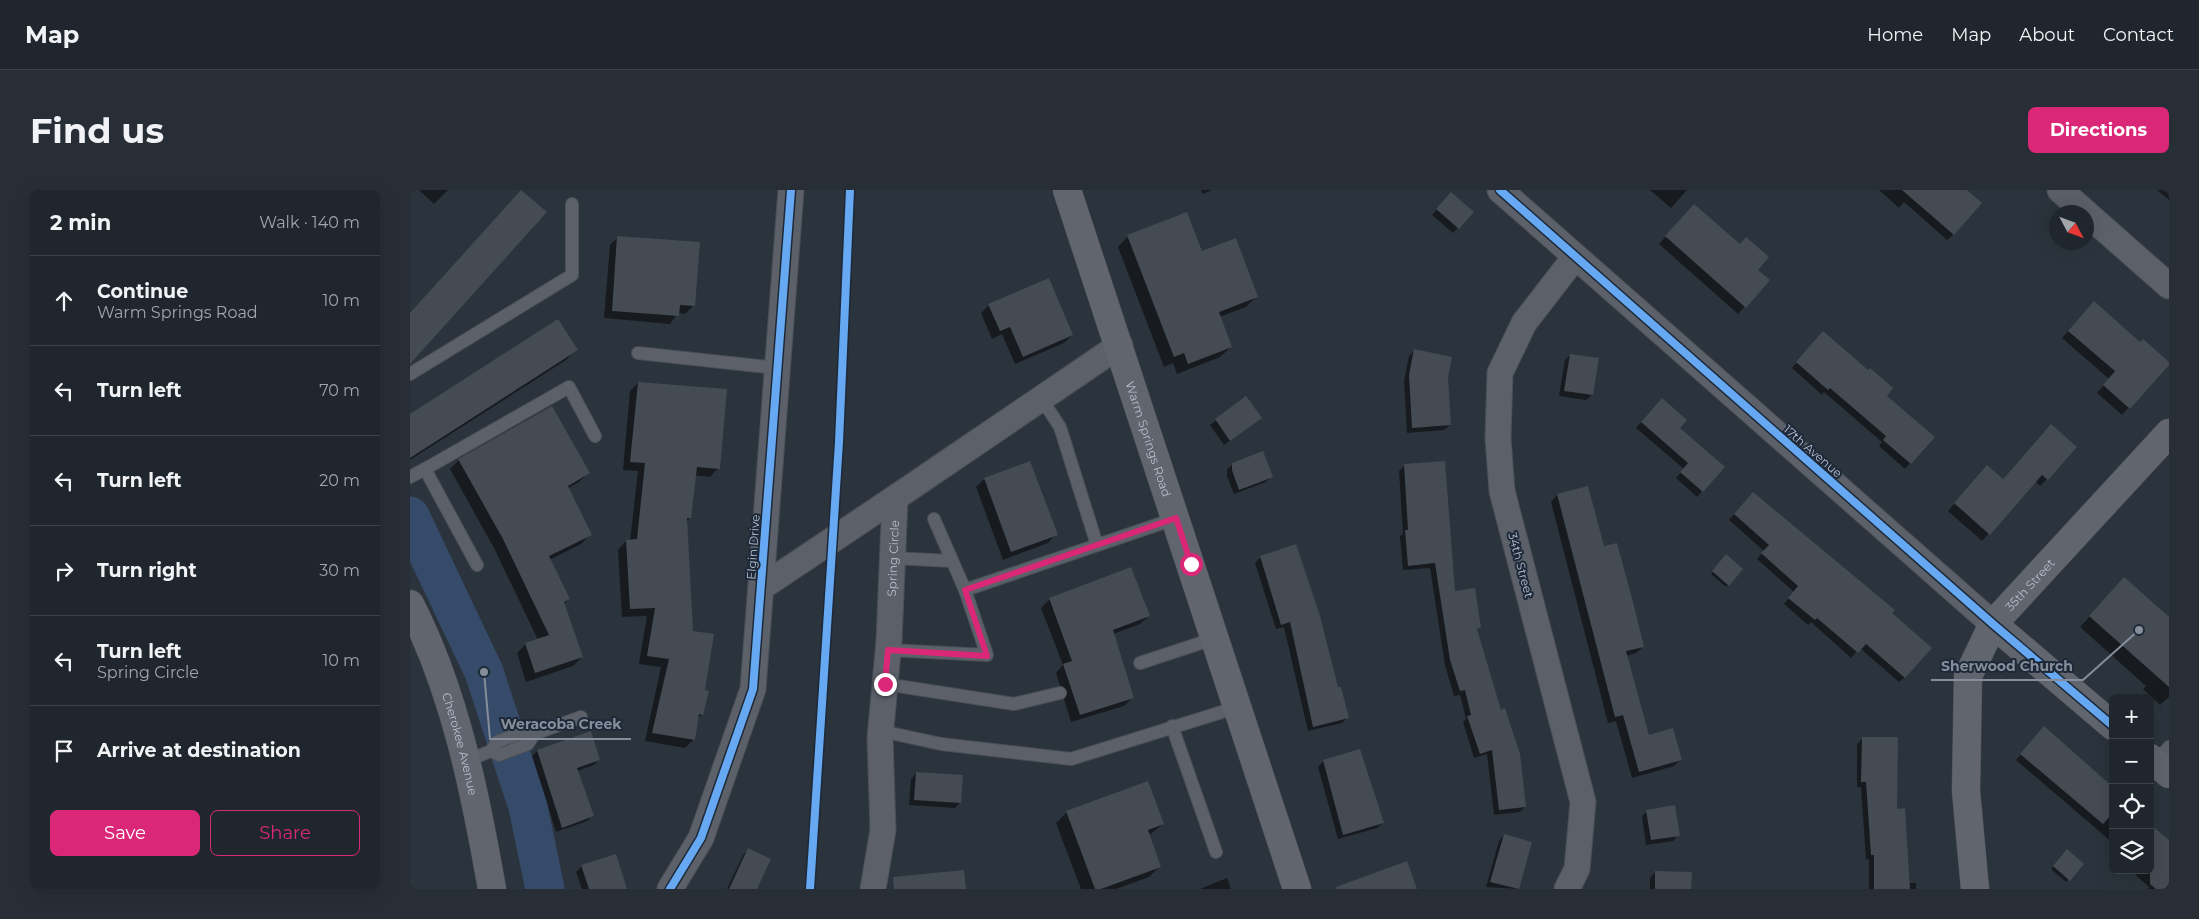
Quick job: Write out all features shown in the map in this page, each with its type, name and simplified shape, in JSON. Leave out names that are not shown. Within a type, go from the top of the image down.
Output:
[{"type":"street","name":"Elgin Drive","points":[[670,889],[701,838],[753,689],[791,190]]},
{"type":"street","name":"Warm Springs Road","points":[[1068,190],[1297,889]]},
{"type":"street","name":"17th Avenue","points":[[1500,190],[1993,624],[2109,723]]},
{"type":"street","points":[[2060,190],[2077,205]]},
{"type":"street","points":[[2094,220],[2169,286]]},
{"type":"street","name":"34th Street","points":[[1568,889],[1577,869],[1583,802],[1502,491],[1498,438],[1500,373],[1524,323],[1575,257]]},
{"type":"street","points":[[762,587],[1120,345]]},
{"type":"street","name":"35th Street","points":[[1975,889],[1966,791],[1968,676],[1993,624],[2169,433]]},
{"type":"street","name":"Spring Circle","points":[[874,889],[883,830],[881,731],[888,650],[895,498]]},
{"type":"street","name":"Cherokee Avenue","points":[[410,604],[435,658],[452,708],[466,761],[492,889]]},
{"type":"lane","points":[[410,374],[572,275],[572,204]]},
{"type":"lane","points":[[638,354],[777,368]]},
{"type":"lane","points":[[410,477],[569,387],[595,436]]},
{"type":"lane","points":[[1041,398],[1060,427],[1097,546]]},
{"type":"lane","points":[[425,469],[477,565]]},
{"type":"lane","points":[[965,590],[1176,518]]},
{"type":"lane","points":[[888,650],[987,656],[965,590],[934,519]]},
{"type":"lane","points":[[892,558],[952,561]]},
{"type":"lane","points":[[1140,663],[1216,638]]},
{"type":"lane","points":[[885,684],[1014,704],[1060,692]]},
{"type":"lane","points":[[881,731],[941,744],[1071,759],[1238,707]]},
{"type":"lane","points":[[466,761],[491,751],[500,755],[528,744],[534,734],[581,717]]},
{"type":"lane","points":[[1172,726],[1216,852]]},
{"type":"building","points":[[521,190],[547,212],[410,364],[410,313]]},
{"type":"building","points":[[1902,190],[1967,190],[1982,203],[1954,235]]},
{"type":"building","points":[[1451,192],[1474,212],[1459,229],[1436,209]]},
{"type":"building","points":[[1694,204],[1740,244],[1746,237],[1769,257],[1758,270],[1770,280],[1746,308],[1665,236]]},
{"type":"building","points":[[1187,212],[1202,251],[1236,238],[1258,297],[1219,312],[1232,347],[1188,364],[1184,353],[1174,357],[1127,235]]},
{"type":"building","points":[[617,236],[700,242],[695,306],[680,305],[679,316],[612,311]]},
{"type":"building","points":[[1049,278],[1073,335],[1023,357],[1010,327],[1000,331],[988,304]]},
{"type":"building","points":[[2094,301],[2140,342],[2143,339],[2169,362],[2169,365],[2130,409],[2103,385],[2115,371],[2068,331]]},
{"type":"building","points":[[558,319],[578,350],[410,458],[410,414]]},
{"type":"building","points":[[1823,331],[1868,370],[1870,368],[1893,388],[1887,396],[1935,437],[1911,464],[1883,440],[1886,436],[1830,388],[1828,390],[1796,362]]},
{"type":"building","points":[[1414,349],[1452,357],[1448,377],[1451,425],[1412,428],[1409,375]]},
{"type":"building","points":[[1570,354],[1599,358],[1593,395],[1564,391]]},
{"type":"building","points":[[638,382],[727,389],[720,469],[697,467],[691,518],[687,518],[693,631],[714,634],[705,690],[709,691],[703,715],[699,714],[695,740],[652,733],[669,659],[647,656],[655,608],[630,609],[626,540],[637,539],[645,463],[630,462]]},
{"type":"building","points":[[1246,396],[1262,418],[1230,441],[1215,419]]},
{"type":"building","points":[[1662,398],[1687,420],[1680,428],[1725,467],[1703,492],[1680,472],[1688,463],[1641,422]]},
{"type":"building","points":[[552,406],[590,473],[568,486],[592,535],[549,556],[570,599],[564,602],[583,657],[535,673],[525,643],[549,635],[503,539],[458,459]]},
{"type":"building","points":[[2051,424],[2077,447],[2048,480],[2042,475],[1990,535],[1954,503],[1987,465],[2003,479]]},
{"type":"building","points":[[1263,451],[1273,477],[1239,490],[1232,470],[1232,463]]},
{"type":"building","points":[[1030,461],[1058,535],[1011,552],[984,478]]},
{"type":"building","points":[[1445,461],[1455,591],[1475,588],[1481,628],[1477,629],[1501,710],[1505,708],[1520,754],[1526,807],[1499,810],[1492,750],[1480,754],[1467,716],[1471,715],[1465,690],[1460,691],[1450,660],[1435,563],[1408,566],[1405,530],[1408,530],[1404,464]]},
{"type":"building","points":[[1588,486],[1604,546],[1617,543],[1633,602],[1644,647],[1626,651],[1649,735],[1673,728],[1682,760],[1639,772],[1623,715],[1615,717],[1557,494]]},
{"type":"building","points":[[1753,492],[1895,610],[1892,613],[1932,648],[1905,678],[1866,644],[1858,653],[1817,618],[1815,620],[1788,598],[1798,586],[1761,553],[1769,545],[1734,514]]},
{"type":"building","points":[[1296,544],[1320,616],[1338,687],[1341,687],[1349,718],[1313,727],[1290,622],[1281,625],[1260,556]]},
{"type":"building","points":[[1726,554],[1743,569],[1729,586],[1712,571]]},
{"type":"building","points":[[1131,567],[1150,616],[1113,630],[1134,698],[1080,715],[1063,664],[1072,661],[1049,598]]},
{"type":"building","points":[[2124,577],[2169,617],[2169,687],[2089,616]]},
{"type":"building","points":[[2044,726],[2109,783],[2109,817],[2103,824],[2020,754]]},
{"type":"building","points":[[591,731],[600,760],[577,768],[594,816],[562,828],[537,750]]},
{"type":"building","points":[[1862,737],[1898,737],[1897,809],[1905,808],[1910,889],[1874,889],[1874,855],[1871,855],[1866,782],[1861,782]]},
{"type":"building","points":[[1360,749],[1384,823],[1343,835],[1323,760]]},
{"type":"building","points":[[916,772],[963,775],[961,803],[914,800]]},
{"type":"building","points":[[1148,781],[1164,824],[1148,830],[1161,867],[1101,889],[1095,889],[1066,811]]},
{"type":"building","points":[[1675,805],[1680,836],[1651,840],[1646,810]]},
{"type":"building","points":[[2154,827],[2169,840],[2169,889],[2156,889],[2150,884],[2150,874],[2154,874]]},
{"type":"building","points":[[1504,834],[1532,842],[1519,889],[1490,882]]},
{"type":"building","points":[[748,848],[771,859],[757,889],[729,889]]},
{"type":"building","points":[[2067,849],[2084,864],[2070,881],[2053,866]]},
{"type":"building","points":[[616,854],[627,889],[589,889],[581,865]]},
{"type":"building","points":[[1407,861],[1417,889],[1336,889],[1336,887]]},
{"type":"building","points":[[964,870],[966,889],[894,889],[893,877]]},
{"type":"building","points":[[1655,871],[1692,872],[1691,889],[1655,889]]},
{"type":"waterway","points":[[410,516],[484,672],[528,807],[545,889]]},
{"type":"cycle path","points":[[670,889],[701,838],[753,689],[791,190]]},
{"type":"cycle path","points":[[810,889],[839,442],[850,190]]},
{"type":"cycle path","points":[[1500,190],[1993,624],[2109,723]]},
{"type":"place","name":"Sherwood Church","points":[[2139,630]]},
{"type":"place","name":"Weracoba Creek","points":[[484,672]]},
{"type":"route","points":[[885,684],[888,650],[987,656],[965,590],[1176,518],[1191,564]]}]
